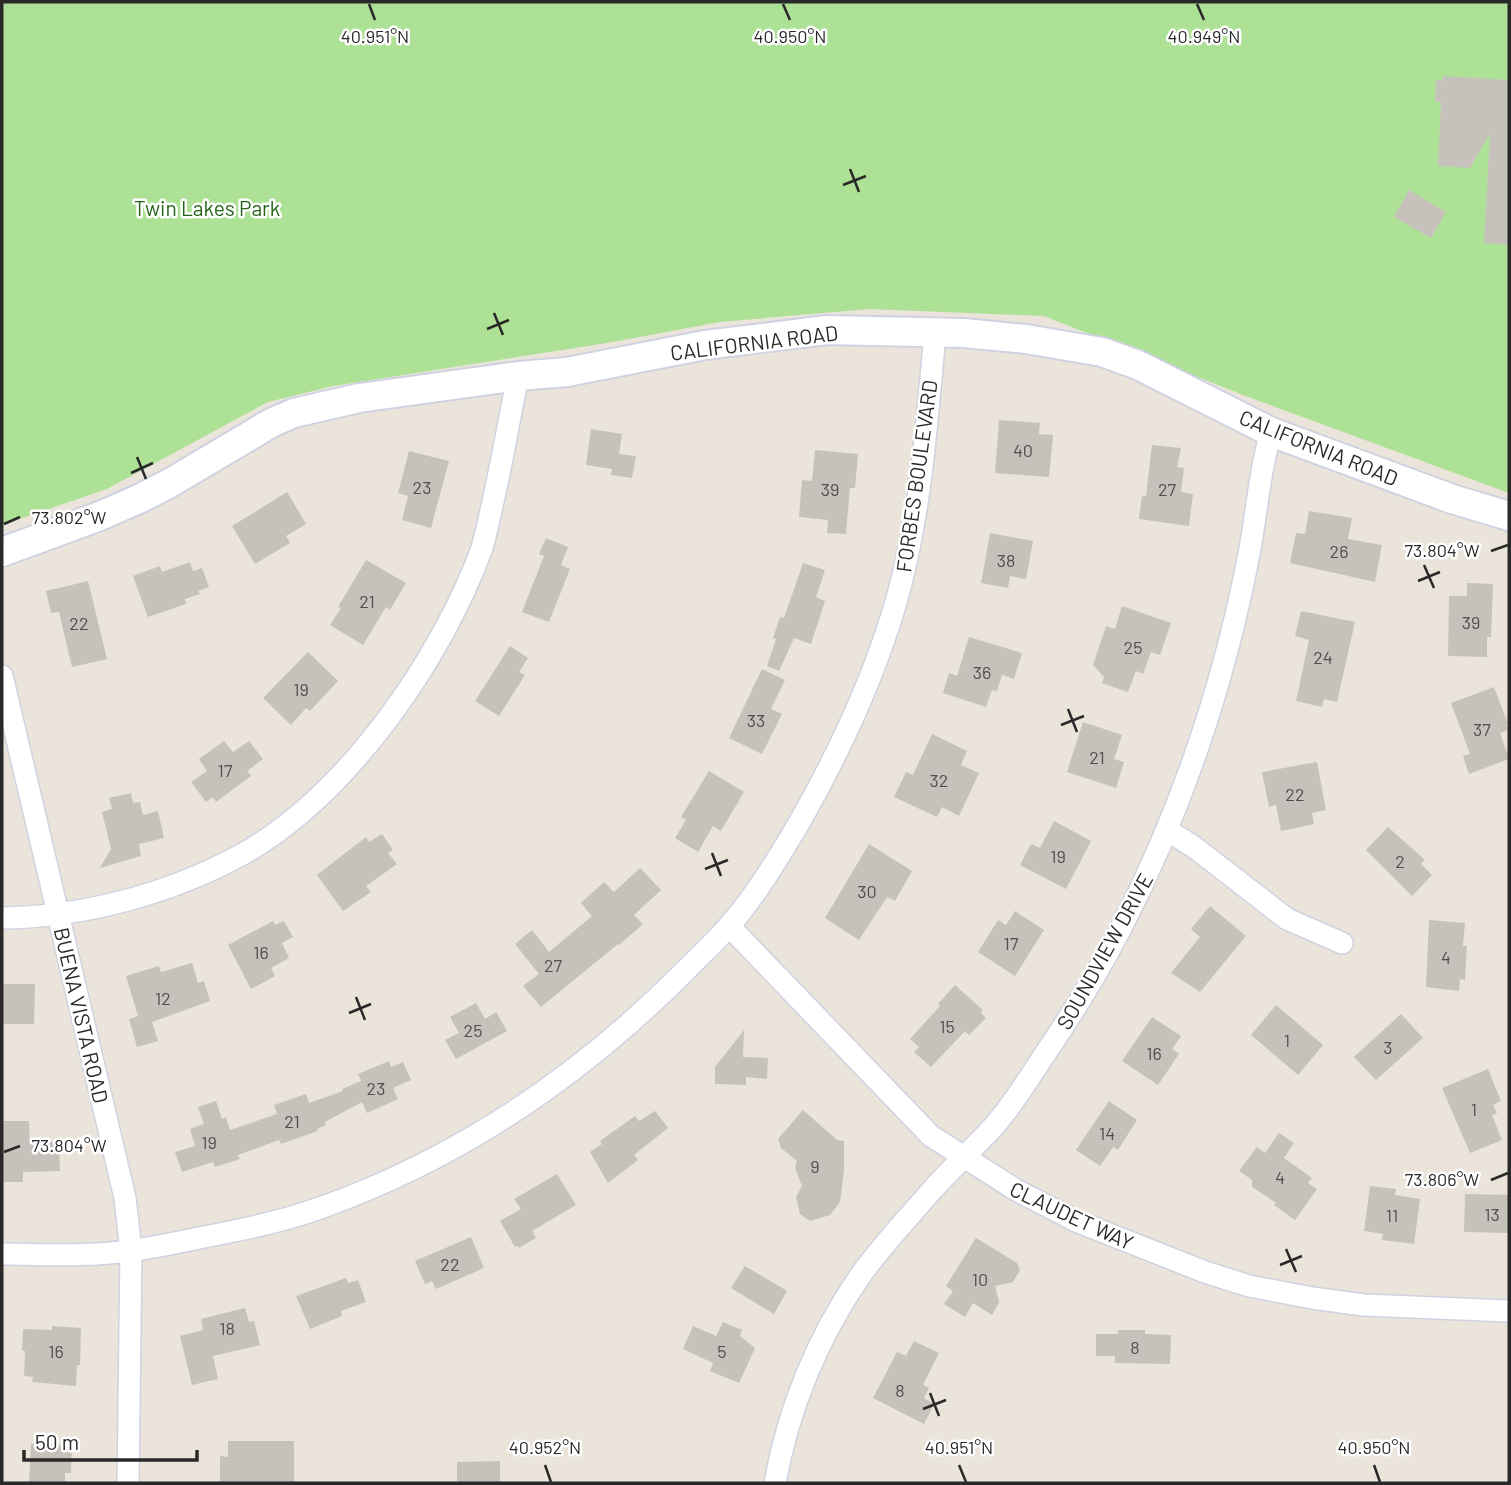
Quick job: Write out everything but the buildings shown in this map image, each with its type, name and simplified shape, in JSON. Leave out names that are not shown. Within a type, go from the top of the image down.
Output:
[{"type":"main road","name":"CALIFORNIA ROAD","points":[[2,552],[141,498],[271,423],[294,413],[359,398],[518,376],[567,372],[744,339],[827,330],[964,332],[1102,352],[1138,365],[1271,432],[1452,499],[1509,516]]},
{"type":"street","name":"FORBES BOULEVARD","points":[[2,1254],[96,1255],[131,1251],[249,1228],[320,1208],[400,1175],[480,1134],[554,1086],[642,1014],[729,926],[775,863],[817,792],[851,721],[896,602],[912,532],[935,332]]},
{"type":"street","points":[[2,918],[29,918],[98,907],[203,874],[242,854],[302,811],[351,763],[393,712],[429,660],[456,607],[482,546],[498,482],[518,376]]},
{"type":"street","name":"SOUNDVIEW DRIVE","points":[[775,1483],[793,1412],[809,1369],[842,1304],[863,1273],[935,1187],[996,1124],[1081,1001],[1121,929],[1167,830],[1188,777],[1229,639],[1249,554],[1262,462],[1271,432]]},
{"type":"street","name":"BUENA VISTA ROAD","points":[[2,676],[125,1198],[131,1251],[128,1483]]},
{"type":"street","points":[[1167,830],[1194,847],[1287,919],[1342,943]]},
{"type":"street","name":"CLAUDET WAY","points":[[729,926],[931,1136],[1016,1190],[1076,1222],[1205,1272],[1249,1286],[1364,1305],[1509,1311]]},
{"type":"green space","name":"Twin Lakes Park","points":[[2,2],[1509,2],[1509,493],[1243,395],[1044,316],[869,309],[720,322],[607,343],[333,386],[268,402],[107,489],[2,525]]}]
